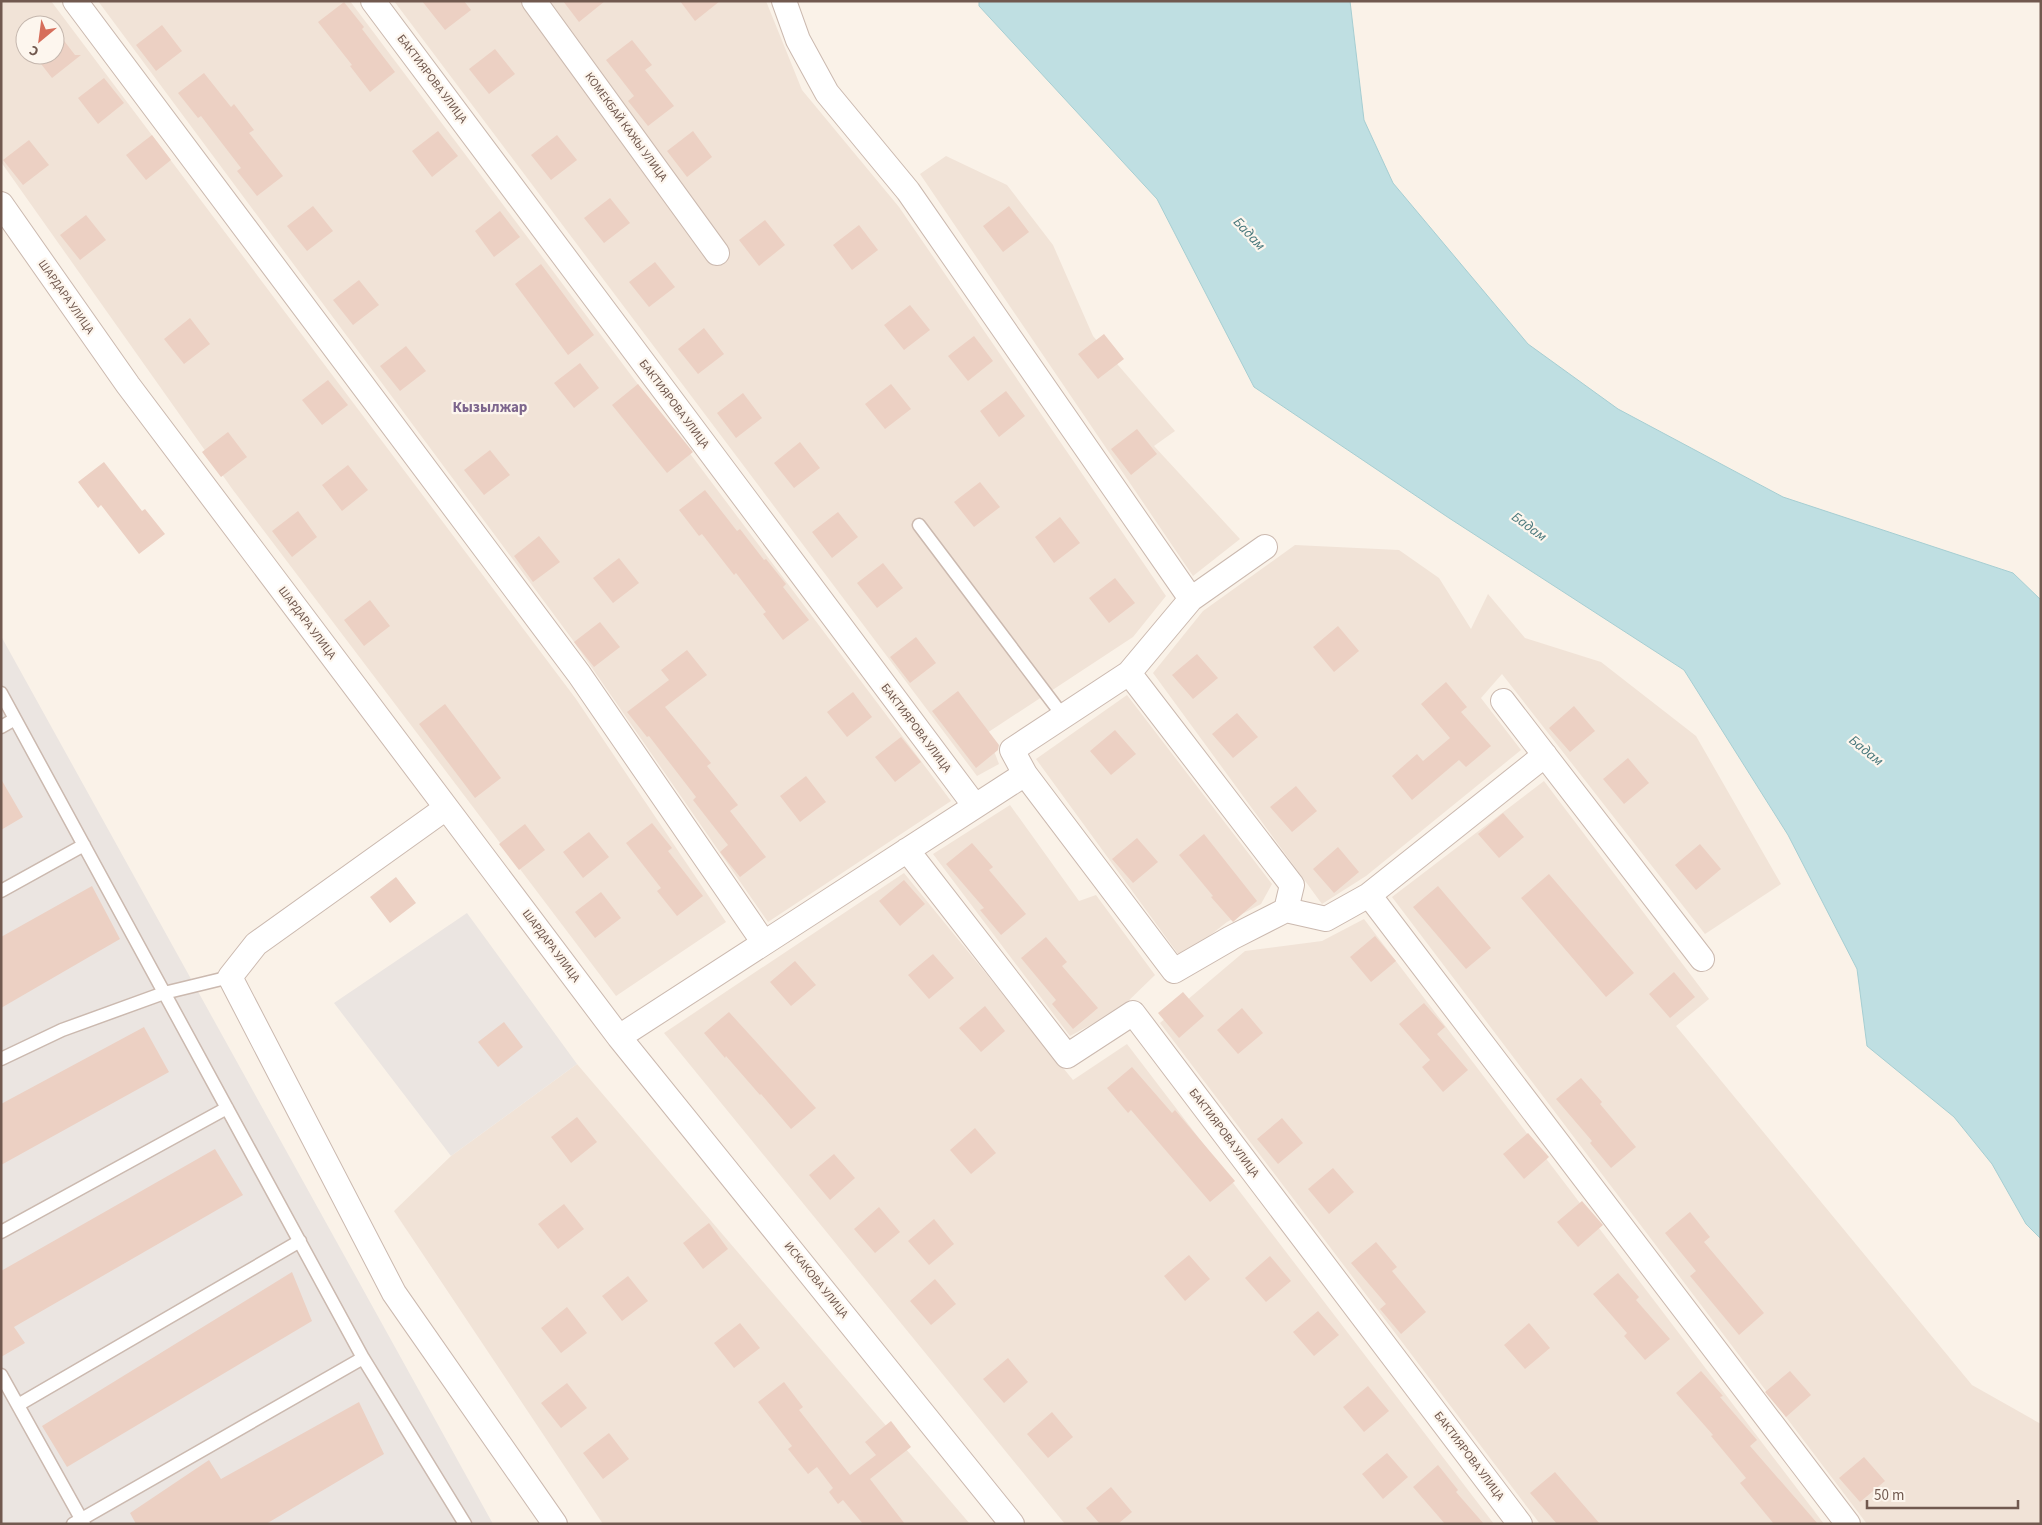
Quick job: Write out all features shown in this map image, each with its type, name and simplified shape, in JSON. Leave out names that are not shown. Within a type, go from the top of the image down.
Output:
[{"type":"street","points":[[75,1],[579,674],[764,943]]},
{"type":"street","name":"БАКТИЯРОВА УЛИЦА","points":[[373,1],[975,806]]},
{"type":"street","name":"КОМЕКБАЙ КАЖЫ УЛИЦА","points":[[534,1],[718,253]]},
{"type":"street","points":[[784,1],[798,40],[827,93],[908,191],[1191,599]]},
{"type":"street","name":"ШАРДАРА УЛИЦА","points":[[1,204],[128,385],[620,1037]]},
{"type":"street","points":[[1265,547],[1191,599],[1129,673],[1012,750],[1025,774],[1174,970],[1286,910],[1326,919],[1369,895],[1545,755]]},
{"type":"street","points":[[1129,673],[1292,885],[1286,910]]},
{"type":"street","points":[[1503,700],[1702,959]]},
{"type":"street","points":[[620,1037],[1025,774]]},
{"type":"street","points":[[446,808],[256,944],[230,977],[394,1293],[555,1524]]},
{"type":"street","name":"БАКТИЯРОВА УЛИЦА","points":[[907,850],[1067,1056],[1133,1013],[1520,1524]]},
{"type":"street","points":[[1369,895],[1848,1524]]},
{"type":"street","name":"ИСКАКОВА УЛИЦА","points":[[620,1037],[1012,1524]]},
{"type":"lane","points":[[920,525],[1063,716]]},
{"type":"lane","points":[[1,693],[363,1358],[465,1524]]},
{"type":"lane","points":[[1,727],[15,719]]},
{"type":"lane","points":[[1,891],[84,845]]},
{"type":"lane","points":[[1,1059],[62,1030],[164,993],[230,977]]},
{"type":"lane","points":[[1,1232],[228,1108]]},
{"type":"lane","points":[[18,1405],[300,1241]]},
{"type":"lane","points":[[1,1375],[79,1522],[363,1358]]},
{"type":"shaded area","points":[[1,1],[51,1],[62,15],[15,15],[15,65],[65,65],[65,20],[576,699],[726,922],[616,996],[233,490],[1,162]]},
{"type":"shaded area","points":[[98,1],[350,1],[951,801],[768,922],[572,639]]},
{"type":"shaded area","points":[[394,1],[766,1],[802,90],[899,207],[1166,596],[1133,637],[987,733],[999,764],[977,776]]},
{"type":"shaded area","points":[[946,156],[1007,185],[1053,245],[1093,336],[1175,431],[1154,446],[1240,539],[1193,576],[920,174]]},
{"type":"shaded area","points":[[1295,545],[1399,550],[1439,578],[1471,629],[1488,594],[1525,638],[1601,662],[1696,736],[1781,884],[1705,934],[1502,674],[1481,698],[1521,750],[1366,876],[1322,904],[1153,673],[1203,611]]},
{"type":"shaded area","points":[[1,636],[493,1524],[1,1524]]},
{"type":"shaded area","points":[[1127,695],[1272,884],[1261,904],[1227,922],[1181,958],[1036,759]]},
{"type":"shaded area","points":[[1544,781],[1709,999],[1676,1026],[1972,1385],[2041,1424],[2041,1524],[1867,1524],[1392,897]]},
{"type":"shaded area","points":[[1010,805],[1079,901],[1096,895],[1155,975],[1120,1009],[1070,1036],[933,854]]},
{"type":"shaded area","points":[[904,873],[1073,1080],[1127,1044],[1494,1524],[1065,1524],[664,1033]]},
{"type":"shaded area","points":[[467,913],[577,1064],[451,1156],[334,1003]]},
{"type":"shaded area","points":[[1364,919],[1824,1524],[1540,1524],[1160,1023],[1245,951],[1322,941]]},
{"type":"shaded area","points":[[577,1064],[970,1524],[603,1524],[394,1211],[451,1156]]},
{"type":"water","name":"Бадам","points":[[979,1],[1350,1],[1364,120],[1393,183],[1528,344],[1618,409],[1783,497],[2013,573],[2041,600],[2041,1239],[2026,1224],[1992,1164],[1954,1117],[1867,1046],[1857,969],[1788,835],[1684,670],[1449,518],[1254,387],[1157,199],[979,6]]},
{"type":"building","points":[[422,1],[464,1],[471,10],[445,30]]},
{"type":"building","points":[[563,1],[605,1],[579,22]]},
{"type":"building","points":[[680,1],[720,1],[695,21]]},
{"type":"building","points":[[344,2],[395,72],[370,92],[350,66],[352,65],[318,22]]},
{"type":"building","points":[[162,25],[182,51],[156,71],[136,45]]},
{"type":"building","points":[[632,40],[652,65],[645,70],[674,106],[648,126],[628,101],[634,96],[606,60]]},
{"type":"building","points":[[65,42],[75,55],[81,55],[52,78],[42,65],[65,65]]},
{"type":"building","points":[[495,49],[515,74],[489,94],[469,69]]},
{"type":"building","points":[[204,73],[231,107],[234,104],[254,130],[249,133],[283,176],[257,196],[237,171],[241,168],[201,116],[198,118],[178,93]]},
{"type":"building","points":[[104,78],[124,103],[98,124],[78,98]]},
{"type":"building","points":[[438,131],[458,156],[432,177],[412,151]]},
{"type":"building","points":[[693,131],[712,157],[687,177],[667,151]]},
{"type":"building","points":[[152,135],[171,160],[146,180],[126,155]]},
{"type":"building","points":[[557,135],[577,160],[551,180],[531,155]]},
{"type":"building","points":[[29,140],[49,165],[23,185],[3,160]]},
{"type":"building","points":[[610,198],[630,223],[604,243],[584,218]]},
{"type":"building","points":[[313,206],[333,231],[307,251],[287,226]]},
{"type":"building","points":[[1009,206],[1029,232],[1003,252],[983,226]]},
{"type":"building","points":[[500,211],[520,237],[494,257],[475,231]]},
{"type":"building","points":[[86,215],[106,240],[80,260],[60,235]]},
{"type":"building","points":[[765,220],[785,245],[759,266],[739,240]]},
{"type":"building","points":[[859,225],[878,250],[852,270],[833,245]]},
{"type":"building","points":[[655,262],[675,287],[649,307],[629,282]]},
{"type":"building","points":[[541,264],[594,335],[568,355],[515,284]]},
{"type":"building","points":[[359,280],[379,305],[353,325],[333,300]]},
{"type":"building","points":[[910,305],[930,330],[904,350],[884,325]]},
{"type":"building","points":[[190,318],[210,344],[184,364],[164,339]]},
{"type":"building","points":[[704,328],[724,354],[698,374],[678,349]]},
{"type":"building","points":[[1104,334],[1124,359],[1098,379],[1078,354]]},
{"type":"building","points":[[974,336],[993,361],[968,381],[948,356]]},
{"type":"building","points":[[406,346],[426,371],[400,391],[380,366]]},
{"type":"building","points":[[580,363],[599,388],[574,408],[554,383]]},
{"type":"building","points":[[328,380],[348,405],[322,425],[302,400]]},
{"type":"building","points":[[638,384],[693,452],[667,473],[612,405]]},
{"type":"building","points":[[891,384],[911,409],[885,429],[865,404]]},
{"type":"building","points":[[1006,391],[1025,416],[999,437],[980,411]]},
{"type":"building","points":[[743,393],[762,418],[736,438],[717,413]]},
{"type":"building","points":[[1137,429],[1157,454],[1131,475],[1111,449]]},
{"type":"building","points":[[228,432],[247,457],[221,477],[202,452]]},
{"type":"building","points":[[800,442],[820,468],[794,488],[774,463]]},
{"type":"building","points":[[490,450],[510,475],[484,495],[464,470]]},
{"type":"building","points":[[104,462],[142,511],[145,509],[165,534],[139,554],[101,505],[98,508],[78,482]]},
{"type":"building","points":[[348,465],[368,490],[342,511],[322,485]]},
{"type":"building","points":[[980,482],[1000,507],[974,527],[954,502]]},
{"type":"building","points":[[705,490],[737,531],[740,529],[786,584],[783,587],[809,620],[783,640],[763,614],[766,612],[736,573],[734,575],[702,534],[699,536],[679,510]]},
{"type":"building","points":[[298,511],[317,537],[292,557],[272,531]]},
{"type":"building","points":[[838,512],[858,537],[832,558],[812,532]]},
{"type":"building","points":[[1060,517],[1080,543],[1054,563],[1035,537]]},
{"type":"building","points":[[539,536],[560,562],[533,582],[514,556]]},
{"type":"building","points":[[619,558],[639,583],[613,603],[593,578]]},
{"type":"building","points":[[883,563],[903,588],[877,608],[857,583]]},
{"type":"building","points":[[1115,578],[1135,603],[1109,623],[1089,598]]},
{"type":"building","points":[[370,600],[390,626],[364,646],[344,620]]},
{"type":"building","points":[[600,622],[620,647],[594,667],[574,642]]},
{"type":"building","points":[[1338,626],[1359,651],[1334,672],[1313,647]]},
{"type":"building","points":[[916,637],[936,663],[910,683],[890,657]]},
{"type":"building","points":[[687,650],[707,675],[665,707],[711,763],[707,766],[738,805],[730,811],[766,857],[740,877],[720,852],[728,845],[693,800],[696,797],[649,736],[647,737],[627,712],[669,680],[661,670]]},
{"type":"building","points":[[1197,654],[1218,678],[1193,699],[1172,675]]},
{"type":"building","points":[[1446,682],[1467,707],[1461,712],[1491,746],[1466,767],[1459,760],[1412,800],[1392,776],[1417,754],[1423,761],[1450,738],[1421,704]]},
{"type":"building","points":[[958,691],[999,745],[998,750],[976,768],[932,711]]},
{"type":"building","points":[[853,692],[872,717],[847,737],[827,712]]},
{"type":"building","points":[[445,704],[501,778],[475,798],[419,724]]},
{"type":"building","points":[[1574,706],[1595,731],[1570,752],[1549,728]]},
{"type":"building","points":[[1237,713],[1258,737],[1233,758],[1212,734]]},
{"type":"building","points":[[1115,730],[1136,754],[1111,775],[1090,751]]},
{"type":"building","points":[[901,737],[921,762],[895,782],[875,757]]},
{"type":"building","points":[[1628,758],[1649,783],[1624,804],[1603,779]]},
{"type":"building","points":[[806,776],[826,802],[800,822],[780,796]]},
{"type":"building","points":[[1,779],[23,817],[1,830]]},
{"type":"building","points":[[1296,786],[1317,811],[1292,832],[1270,807]]},
{"type":"building","points":[[1503,813],[1524,837],[1499,858],[1478,834]]},
{"type":"building","points":[[652,823],[672,848],[668,851],[703,896],[677,916],[657,891],[661,888],[626,843]]},
{"type":"building","points":[[525,824],[545,850],[519,870],[499,844]]},
{"type":"building","points":[[589,832],[609,857],[583,878],[563,852]]},
{"type":"building","points":[[1204,834],[1257,901],[1233,922],[1179,855]]},
{"type":"building","points":[[1137,838],[1158,862],[1133,883],[1112,859]]},
{"type":"building","points":[[972,843],[993,867],[989,870],[1026,914],[1001,935],[980,910],[984,908],[946,864]]},
{"type":"building","points":[[1700,844],[1721,869],[1696,890],[1675,865]]},
{"type":"building","points":[[1338,847],[1359,872],[1334,893],[1313,869]]},
{"type":"building","points":[[1549,874],[1634,973],[1606,997],[1521,898]]},
{"type":"building","points":[[396,877],[416,903],[390,923],[370,897]]},
{"type":"building","points":[[904,880],[925,904],[900,926],[879,901]]},
{"type":"building","points":[[92,886],[120,939],[1,1008],[1,937]]},
{"type":"building","points":[[1438,886],[1491,948],[1466,969],[1413,907]]},
{"type":"building","points":[[601,892],[621,918],[595,938],[575,912]]},
{"type":"building","points":[[1375,936],[1396,961],[1371,982],[1350,957]]},
{"type":"building","points":[[1046,937],[1067,962],[1062,966],[1098,1008],[1073,1029],[1052,1004],[1056,1000],[1021,958]]},
{"type":"building","points":[[933,954],[954,978],[929,999],[908,975]]},
{"type":"building","points":[[795,961],[816,985],[791,1006],[770,982]]},
{"type":"building","points":[[1674,972],[1695,997],[1670,1018],[1649,994]]},
{"type":"building","points":[[1183,992],[1204,1016],[1179,1038],[1158,1013]]},
{"type":"building","points":[[1424,1003],[1445,1027],[1437,1034],[1468,1070],[1443,1092],[1422,1067],[1430,1060],[1399,1024]]},
{"type":"building","points":[[985,1006],[1005,1031],[981,1052],[959,1028]]},
{"type":"building","points":[[1242,1008],[1263,1033],[1238,1054],[1217,1030]]},
{"type":"building","points":[[729,1012],[816,1108],[791,1129],[704,1033]]},
{"type":"building","points":[[504,1022],[523,1047],[498,1067],[478,1042]]},
{"type":"building","points":[[144,1027],[169,1072],[1,1165],[1,1104]]},
{"type":"building","points":[[1132,1067],[1172,1113],[1175,1110],[1235,1181],[1210,1202],[1131,1110],[1128,1113],[1107,1088]]},
{"type":"building","points":[[1581,1078],[1636,1147],[1611,1168],[1590,1143],[1592,1141],[1556,1099]]},
{"type":"building","points":[[577,1117],[597,1142],[571,1163],[551,1137]]},
{"type":"building","points":[[1282,1118],[1303,1143],[1278,1164],[1257,1139]]},
{"type":"building","points":[[975,1128],[996,1153],[971,1174],[950,1150]]},
{"type":"building","points":[[1528,1133],[1549,1157],[1524,1179],[1503,1154]]},
{"type":"building","points":[[215,1149],[243,1195],[14,1327],[25,1343],[1,1357],[1,1271]]},
{"type":"building","points":[[834,1154],[855,1178],[830,1200],[809,1175]]},
{"type":"building","points":[[1333,1168],[1354,1192],[1329,1214],[1308,1189]]},
{"type":"building","points":[[1582,1201],[1603,1225],[1578,1247],[1557,1222]]},
{"type":"building","points":[[564,1204],[584,1229],[558,1249],[538,1224]]},
{"type":"building","points":[[879,1207],[900,1232],[875,1253],[854,1229]]},
{"type":"building","points":[[1690,1212],[1710,1237],[1704,1242],[1764,1313],[1739,1335],[1690,1276],[1696,1271],[1665,1233]]},
{"type":"building","points":[[934,1219],[954,1244],[929,1265],[908,1241]]},
{"type":"building","points":[[709,1223],[728,1249],[703,1269],[683,1243]]},
{"type":"building","points":[[1376,1242],[1397,1267],[1392,1271],[1426,1312],[1401,1334],[1380,1309],[1386,1304],[1351,1263]]},
{"type":"building","points":[[1189,1255],[1210,1279],[1185,1301],[1164,1276]]},
{"type":"building","points":[[1270,1256],[1291,1281],[1266,1302],[1245,1278]]},
{"type":"building","points":[[292,1272],[312,1321],[67,1467],[42,1426]]},
{"type":"building","points":[[1618,1273],[1639,1297],[1636,1300],[1670,1339],[1645,1360],[1624,1336],[1627,1333],[1593,1294]]},
{"type":"building","points":[[628,1276],[648,1301],[622,1321],[602,1296]]},
{"type":"building","points":[[935,1279],[956,1304],[931,1325],[910,1301]]},
{"type":"building","points":[[567,1307],[587,1333],[561,1353],[541,1328]]},
{"type":"building","points":[[1318,1311],[1339,1335],[1314,1356],[1293,1332]]},
{"type":"building","points":[[740,1323],[760,1348],[734,1368],[714,1343]]},
{"type":"building","points":[[1529,1323],[1550,1348],[1525,1369],[1504,1345]]},
{"type":"building","points":[[1008,1358],[1028,1382],[1004,1403],[983,1379]]},
{"type":"building","points":[[1701,1371],[1723,1396],[1720,1397],[1757,1440],[1750,1446],[1818,1524],[1774,1524],[1740,1483],[1746,1478],[1711,1436],[1713,1435],[1676,1393]]},
{"type":"building","points":[[1790,1371],[1811,1395],[1786,1417],[1765,1392]]},
{"type":"building","points":[[784,1382],[803,1407],[799,1410],[850,1475],[876,1455],[865,1442],[891,1421],[911,1447],[870,1479],[905,1524],[863,1524],[843,1500],[838,1504],[829,1492],[833,1488],[817,1467],[808,1474],[788,1449],[792,1446],[758,1402]]},
{"type":"building","points":[[567,1383],[587,1408],[561,1428],[541,1403]]},
{"type":"building","points":[[1368,1386],[1389,1411],[1364,1432],[1343,1407]]},
{"type":"building","points":[[359,1402],[384,1454],[266,1524],[136,1524],[130,1513],[209,1460],[221,1479]]},
{"type":"building","points":[[1052,1412],[1073,1437],[1048,1458],[1027,1434]]},
{"type":"building","points":[[609,1433],[629,1459],[603,1479],[583,1453]]},
{"type":"building","points":[[1387,1453],[1408,1477],[1383,1499],[1362,1474]]},
{"type":"building","points":[[1864,1457],[1885,1481],[1860,1502],[1839,1478]]},
{"type":"building","points":[[1438,1465],[1458,1490],[1456,1492],[1484,1524],[1445,1524],[1413,1487]]},
{"type":"building","points":[[1555,1472],[1600,1524],[1557,1524],[1530,1493]]},
{"type":"building","points":[[1111,1487],[1132,1512],[1118,1524],[1100,1524],[1086,1508]]},
{"type":"district","name":"Кызылжар","points":[[490,407]]}]
